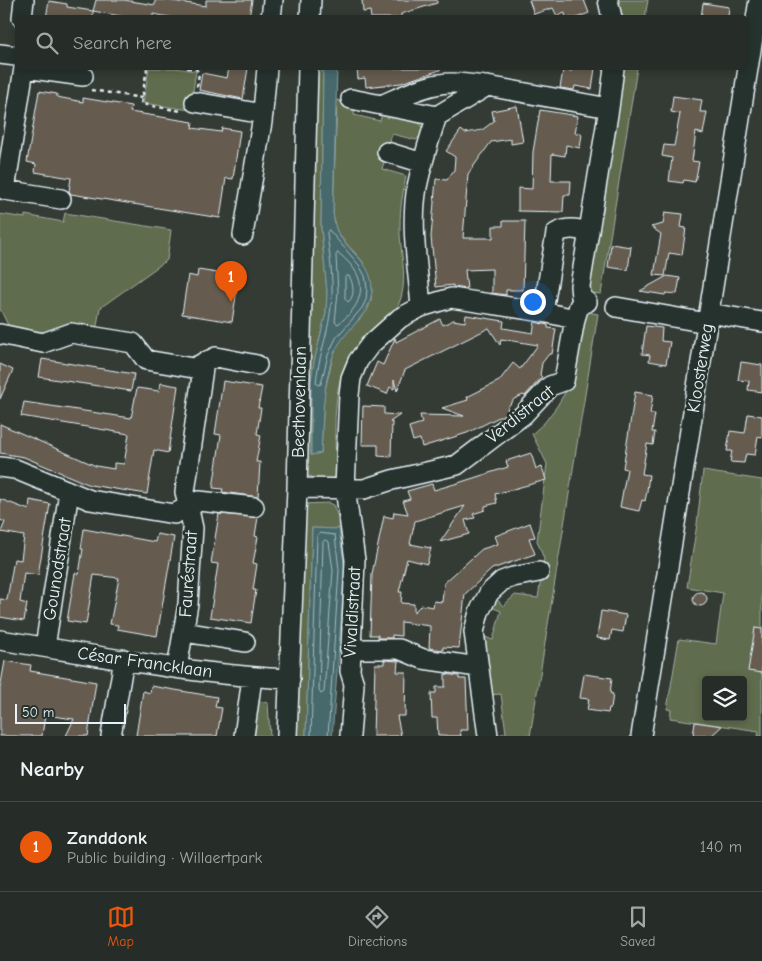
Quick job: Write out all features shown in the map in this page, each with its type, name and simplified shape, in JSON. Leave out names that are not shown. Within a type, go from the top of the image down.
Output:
[{"type":"street","points":[[22,15],[24,0]]},
{"type":"street","points":[[271,15],[273,0]]},
{"type":"street","points":[[310,15],[311,0]]},
{"type":"street","points":[[608,0],[611,15]]},
{"type":"street","name":"Kloosterweg","points":[[641,736],[760,0]]},
{"type":"street","points":[[16,70],[5,190],[61,199]]},
{"type":"street","points":[[61,70],[83,76]]},
{"type":"street","points":[[243,235],[263,114],[267,70]]},
{"type":"street","name":"Beethovenlaan","points":[[287,736],[308,70]]},
{"type":"street","name":"Verdistraat","points":[[296,488],[364,489],[392,480],[457,465],[523,415],[550,386],[564,381],[579,306],[592,303],[581,297],[580,286],[610,108],[614,70]]},
{"type":"street","points":[[381,105],[408,93],[440,84],[461,83],[610,108]]},
{"type":"street","points":[[351,99],[437,116],[487,86]]},
{"type":"street","points":[[195,102],[263,114]]},
{"type":"street","points":[[421,308],[414,228],[417,189],[437,116]]},
{"type":"street","points":[[387,152],[423,163]]},
{"type":"street","points":[[543,312],[556,233],[571,228],[589,232]]},
{"type":"street","name":"Vivaldistraat","points":[[350,736],[354,684],[350,671],[350,649],[355,560],[345,488],[349,395],[351,378],[358,361],[370,345],[400,318],[421,308],[451,298],[543,312],[575,319]]},
{"type":"street","points":[[616,307],[708,318],[762,322]]},
{"type":"street","points":[[0,334],[43,343],[71,333],[133,343],[146,360],[193,368],[216,357],[257,364]]},
{"type":"street","name":"Fauréstraat","points":[[177,668],[188,604],[193,528],[185,492],[204,362]]},
{"type":"street","name":"Gounodstraat","points":[[0,467],[14,469],[90,500],[174,514],[199,501],[254,508]]},
{"type":"street","name":"Gounodstraat","points":[[45,647],[68,492]]},
{"type":"street","points":[[488,736],[474,632],[479,612],[489,593],[502,581],[513,576],[539,572]]},
{"type":"street","points":[[184,632],[245,642]]},
{"type":"street","name":"César Francklaan","points":[[0,640],[177,668],[252,678],[290,679]]},
{"type":"street","points":[[350,649],[399,649],[423,659],[478,667]]},
{"type":"street","points":[[111,736],[124,659]]},
{"type":"street","points":[[244,736],[252,678]]},
{"type":"path","points":[[147,70],[141,104],[193,113],[199,73],[197,70]]},
{"type":"path","points":[[83,76],[81,89],[142,98]]},
{"type":"green space","points":[[616,0],[648,0],[645,15],[620,15]]},
{"type":"green space","points":[[149,70],[196,71],[190,110],[143,103]]},
{"type":"green space","points":[[311,70],[323,70],[321,227],[327,292],[326,313],[311,381],[311,455],[321,453],[324,394],[333,356],[340,340],[367,311],[371,301],[372,288],[363,262],[339,235],[335,227],[333,213],[337,100],[355,104],[354,115],[380,121],[383,109],[420,120],[423,134],[416,140],[392,134],[382,169],[406,176],[400,219],[403,289],[398,306],[394,312],[360,341],[350,355],[343,372],[338,389],[336,408],[335,446],[337,481],[333,484],[300,473]]},
{"type":"green space","points":[[623,70],[637,70],[601,294],[592,293],[587,283]]},
{"type":"green space","points":[[65,213],[171,230],[167,260],[100,308],[96,331],[40,339],[13,335],[0,309],[0,214],[25,218],[25,215],[63,222]]},
{"type":"green space","points":[[583,311],[598,314],[530,736],[495,736],[506,733],[501,694],[490,695],[479,639],[485,637],[493,640],[501,611],[491,607],[493,595],[503,606],[515,595],[538,598],[544,559],[537,541],[547,464],[532,434],[545,422],[572,381]]},
{"type":"green space","points":[[703,471],[762,480],[762,736],[758,736],[759,731],[670,718],[671,710],[667,709],[679,639],[716,644],[723,593],[687,587]]},
{"type":"green space","points":[[329,503],[333,505],[337,514],[339,529],[312,528],[306,736],[291,736],[301,504]]},
{"type":"green space","points":[[256,700],[268,703],[270,736],[248,736]]},
{"type":"water","points":[[323,70],[337,70],[333,213],[338,233],[368,271],[372,288],[371,298],[367,307],[343,338],[333,356],[325,392],[321,453],[311,455],[311,381],[326,313],[327,292],[321,227]]},
{"type":"water","points":[[312,528],[339,529],[345,570],[332,736],[306,736]]},
{"type":"building","points":[[96,0],[124,0],[155,5],[155,0],[165,0],[206,6],[206,0],[252,0],[250,15],[115,15],[93,11]]},
{"type":"building","points":[[362,0],[437,0],[437,3],[401,15],[371,15],[370,11],[363,12]]},
{"type":"building","points":[[529,0],[584,0],[589,13],[584,15],[565,15],[565,13],[556,15],[553,8],[534,14]]},
{"type":"building","points":[[49,1],[67,4],[67,7],[93,11],[93,15],[47,15]]},
{"type":"building","points":[[703,3],[729,7],[728,15],[701,15]]},
{"type":"building","points":[[229,70],[248,70],[243,99],[199,90],[202,73],[227,78]]},
{"type":"building","points":[[357,70],[440,70],[401,83],[366,87],[365,78],[358,79]]},
{"type":"building","points":[[563,70],[595,70],[592,89],[575,86],[574,90],[560,88]]},
{"type":"building","points":[[39,91],[83,102],[83,98],[131,106],[130,112],[193,122],[192,128],[221,132],[222,128],[240,131],[233,179],[226,178],[220,218],[71,194],[69,191],[71,178],[35,172],[36,164],[27,162]]},
{"type":"building","points":[[673,96],[702,100],[700,112],[707,112],[703,134],[696,132],[692,161],[699,162],[695,182],[684,180],[683,183],[669,181],[672,158],[662,156],[664,145],[674,146],[680,114],[671,112]]},
{"type":"building","points":[[517,106],[523,142],[511,144],[511,139],[491,142],[468,174],[463,238],[493,238],[493,226],[503,226],[503,221],[525,221],[523,290],[506,290],[506,295],[492,293],[492,269],[465,270],[467,289],[453,287],[453,285],[436,287],[431,237],[436,179],[447,180],[454,170],[455,157],[446,151],[461,130],[465,133],[482,130],[494,121],[492,111]]},
{"type":"building","points":[[540,110],[578,116],[575,133],[582,134],[580,148],[566,145],[565,156],[552,154],[551,181],[571,181],[570,195],[564,195],[563,212],[518,211],[518,188],[532,189],[533,152]]},
{"type":"building","points":[[665,212],[683,214],[681,227],[686,228],[682,255],[669,253],[665,276],[654,275],[661,234],[651,227],[663,224]]},
{"type":"building","points":[[611,244],[631,247],[628,270],[608,267]]},
{"type":"building","points":[[198,270],[230,275],[229,282],[238,283],[232,322],[182,314],[188,275],[197,277]]},
{"type":"building","points":[[667,276],[680,278],[677,294],[666,293],[665,295],[640,291]]},
{"type":"building","points":[[466,315],[504,321],[503,328],[533,333],[535,322],[548,325],[548,328],[556,329],[552,354],[549,354],[542,363],[540,375],[542,377],[525,396],[514,399],[507,408],[509,412],[467,433],[422,447],[420,439],[413,441],[409,427],[422,423],[420,415],[464,416],[442,408],[468,400],[467,397],[499,381],[513,363],[520,369],[538,345],[501,339],[500,345],[489,328],[405,370],[397,391],[394,380],[394,389],[390,387],[387,394],[367,386],[377,362],[383,365],[395,338],[396,342],[440,319],[443,325],[453,320],[465,322]]},
{"type":"building","points":[[646,326],[662,328],[661,341],[670,342],[666,364],[649,361],[650,355],[642,354]]},
{"type":"building","points":[[42,359],[134,374],[131,391],[39,377]]},
{"type":"building","points":[[741,362],[762,365],[762,392],[748,390],[749,381],[738,380]]},
{"type":"building","points":[[0,364],[13,370],[0,399]]},
{"type":"building","points":[[223,381],[262,387],[258,408],[261,408],[257,434],[261,435],[256,462],[260,462],[258,497],[222,492],[223,489],[213,488],[221,435],[215,434]]},
{"type":"building","points":[[161,383],[178,386],[168,453],[154,450],[147,494],[90,485],[24,457],[0,453],[0,424],[96,466],[114,469],[114,463],[124,464],[129,434],[21,416],[24,402],[131,418],[137,388],[159,391]]},
{"type":"building","points":[[635,392],[653,395],[650,414],[655,414],[652,432],[655,432],[653,445],[647,444],[642,474],[649,475],[647,491],[645,501],[642,500],[639,511],[620,507],[627,469],[623,468]]},
{"type":"building","points":[[363,406],[384,407],[384,414],[400,415],[390,422],[392,422],[391,457],[378,456],[378,445],[362,445]]},
{"type":"building","points":[[748,414],[762,416],[762,437],[758,436],[755,455],[746,454],[744,463],[730,462],[732,451],[727,451],[730,431],[745,433]]},
{"type":"building","points":[[531,453],[536,469],[542,467],[546,480],[495,494],[497,503],[485,506],[485,510],[473,514],[475,518],[465,520],[469,534],[440,542],[465,506],[415,521],[410,544],[431,548],[427,564],[407,559],[399,592],[402,592],[401,603],[414,604],[414,612],[421,605],[433,607],[434,601],[442,602],[444,583],[482,549],[498,544],[495,536],[530,523],[535,537],[529,538],[535,554],[492,569],[465,594],[459,648],[443,647],[443,650],[429,648],[430,626],[401,622],[401,636],[392,635],[392,638],[378,638],[378,635],[370,635],[372,574],[384,516],[393,518],[394,512],[408,514],[403,501],[410,499],[407,491],[432,484],[434,490],[458,483],[508,467],[506,461]]},
{"type":"building","points":[[0,499],[29,510],[30,500],[50,504],[38,575],[24,573],[20,602],[27,604],[24,621],[0,617],[0,599],[7,600],[14,559],[21,560],[24,536],[1,532],[5,522],[0,520]]},
{"type":"building","points":[[219,514],[258,517],[255,536],[258,537],[253,563],[257,564],[253,590],[256,590],[251,623],[210,617],[218,564],[211,563]]},
{"type":"building","points":[[84,529],[155,542],[157,534],[174,537],[157,636],[117,629],[118,625],[110,624],[119,578],[94,575],[86,624],[67,621],[75,573],[79,574]]},
{"type":"building","points":[[697,592],[703,592],[707,599],[703,606],[697,606],[693,602],[693,596]]},
{"type":"building","points":[[601,611],[626,615],[623,632],[612,630],[610,640],[597,638]]},
{"type":"building","points":[[755,628],[762,629],[762,673],[748,671]]},
{"type":"building","points":[[384,660],[398,661],[397,672],[406,672],[405,716],[397,716],[401,736],[373,736],[375,664],[384,664]]},
{"type":"building","points":[[5,661],[31,665],[30,671],[96,682],[88,736],[66,736],[74,719],[45,715],[42,736],[0,736],[0,689]]},
{"type":"building","points":[[445,674],[459,676],[459,679],[466,679],[468,730],[460,730],[461,736],[438,736],[437,718],[432,718],[431,693],[436,693],[436,687],[445,687]]},
{"type":"building","points":[[584,674],[612,678],[610,693],[613,694],[611,708],[609,708],[608,713],[587,710],[589,699],[580,698]]},
{"type":"building","points":[[151,686],[217,697],[215,707],[222,708],[217,736],[136,736],[143,691],[150,693]]},
{"type":"building","points":[[695,722],[722,726],[711,736],[693,736]]},
{"type":"place","name":"Zanddonk","points":[[231,302]]}]
